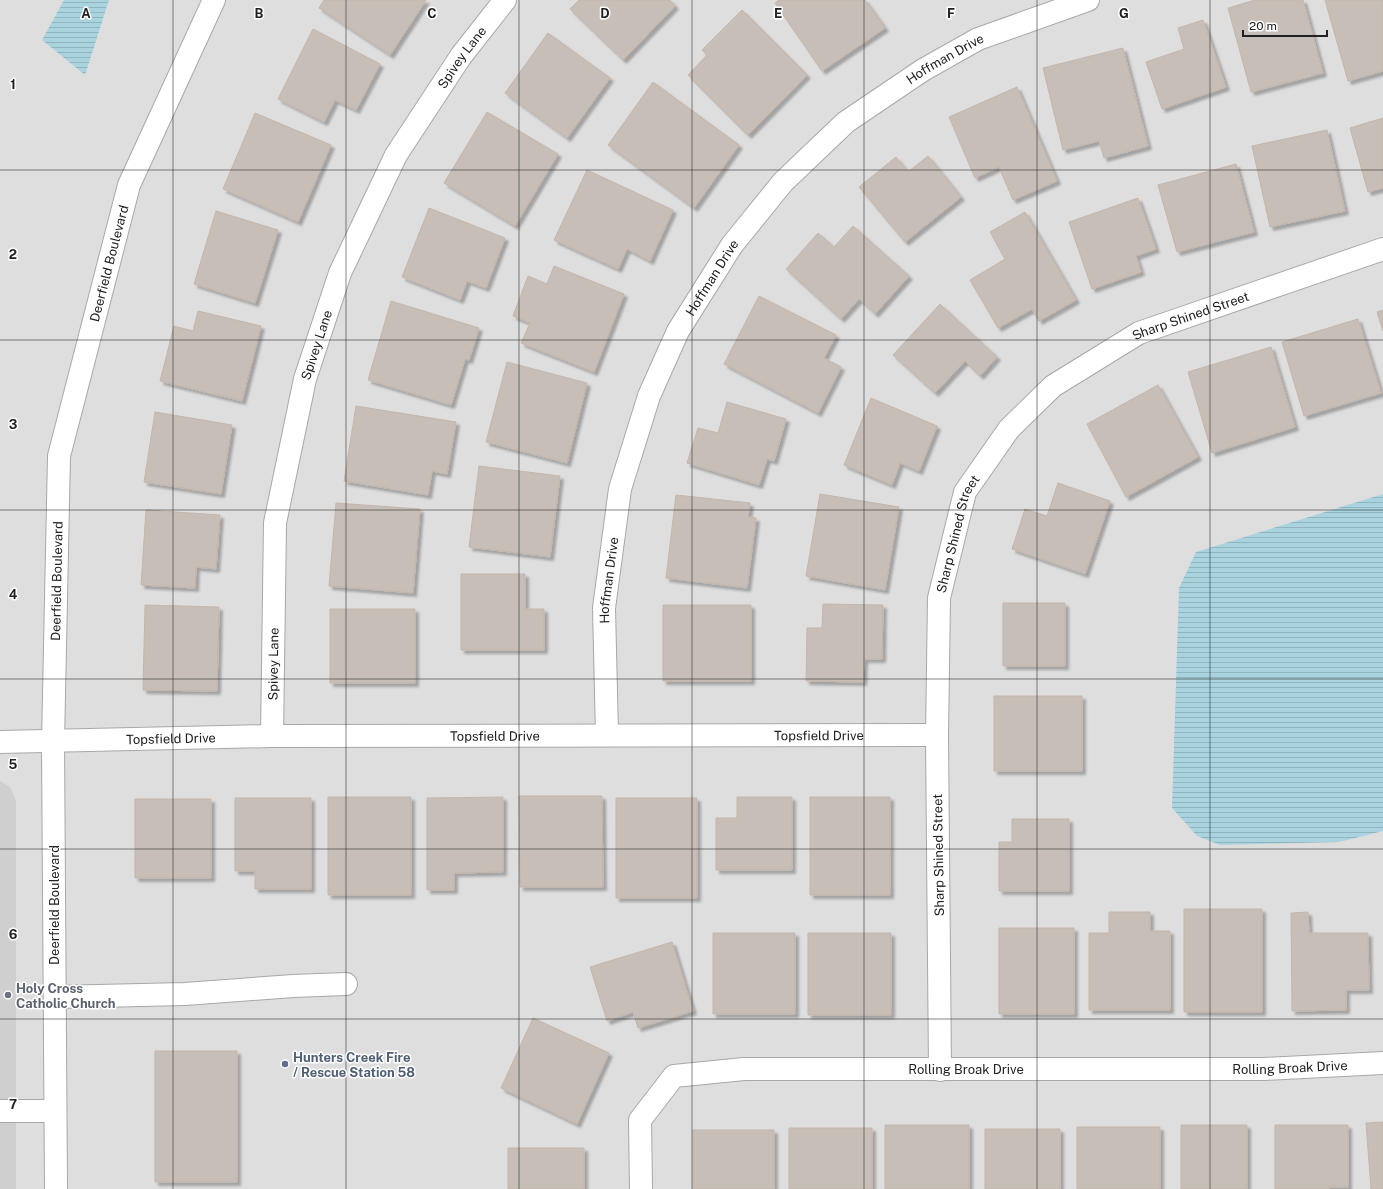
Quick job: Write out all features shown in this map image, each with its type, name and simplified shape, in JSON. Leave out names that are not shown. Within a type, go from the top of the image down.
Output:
[{"type":"street","name":"Deerfield Boulevard","points":[[56,1189],[53,742],[59,456],[129,184],[214,0]]},
{"type":"street","name":"Spivey Lane","points":[[272,736],[274,523],[305,379],[340,273],[396,155],[461,56],[505,0]]},
{"type":"street","name":"Hoffman Drive","points":[[606,735],[604,608],[620,489],[649,396],[678,331],[732,245],[783,182],[846,122],[923,70],[978,38],[1088,0]]},
{"type":"street","name":"Sharp Shined Street","points":[[940,1070],[937,735],[938,598],[966,492],[1009,429],[1053,386],[1139,333],[1383,249]]},
{"type":"street","name":"Topsfield Drive","points":[[0,742],[272,736],[937,735]]},
{"type":"street","points":[[55,997],[185,994],[293,986],[346,984]]},
{"type":"street","name":"Rolling Broak Drive","points":[[641,1189],[640,1120],[674,1076],[744,1070],[1264,1069],[1383,1063]]},
{"type":"street","points":[[0,1111],[56,1111]]},
{"type":"shaded area","points":[[0,0],[1383,0],[1383,1189],[0,1189]]},
{"type":"shaded area","name":"Holy Cross Catholic Church","points":[[0,781],[10,787],[16,801],[16,1189],[0,1189]]},
{"type":"water","points":[[64,0],[109,0],[85,75],[42,40]]},
{"type":"water","points":[[1383,494],[1383,831],[1339,842],[1220,845],[1197,836],[1172,808],[1179,588],[1196,552]]},
{"type":"building","points":[[324,0],[426,0],[390,55],[319,8]]},
{"type":"building","points":[[579,0],[670,0],[675,6],[623,60],[570,9]]},
{"type":"building","points":[[779,0],[865,0],[885,28],[822,71],[775,3]]},
{"type":"building","points":[[1255,0],[1303,0],[1323,73],[1251,92],[1228,8]]},
{"type":"building","points":[[1325,0],[1383,0],[1383,71],[1348,81]]},
{"type":"building","points":[[742,10],[807,75],[748,135],[688,75],[707,55],[702,50]]},
{"type":"building","points":[[1203,20],[1226,87],[1162,109],[1146,62],[1184,49],[1178,28]]},
{"type":"building","points":[[313,29],[380,64],[356,110],[335,100],[324,122],[278,99]]},
{"type":"building","points":[[548,33],[610,78],[567,138],[505,93]]},
{"type":"building","points":[[1123,48],[1148,146],[1104,158],[1099,141],[1063,150],[1043,68]]},
{"type":"building","points":[[653,82],[739,145],[694,208],[608,145]]},
{"type":"building","points":[[1017,87],[1057,181],[1013,200],[999,167],[975,178],[949,117]]},
{"type":"building","points":[[487,112],[558,154],[515,226],[444,183]]},
{"type":"building","points":[[255,113],[331,145],[298,222],[223,189]]},
{"type":"building","points":[[1383,118],[1383,188],[1368,192],[1350,128]]},
{"type":"building","points":[[1327,130],[1345,211],[1270,227],[1252,146]]},
{"type":"building","points":[[928,156],[961,197],[905,242],[859,187],[896,157],[908,172]]},
{"type":"building","points":[[1236,164],[1254,232],[1177,252],[1158,185]]},
{"type":"building","points":[[587,170],[673,210],[650,261],[627,249],[618,269],[554,240]]},
{"type":"building","points":[[1138,198],[1156,249],[1136,256],[1141,272],[1092,289],[1069,222]]},
{"type":"building","points":[[429,208],[505,238],[486,288],[467,281],[460,300],[402,277]]},
{"type":"building","points":[[216,211],[278,230],[255,303],[194,284]]},
{"type":"building","points":[[1025,212],[1076,300],[1039,321],[1032,309],[998,328],[970,280],[1005,259],[990,232]]},
{"type":"building","points":[[853,226],[909,276],[875,314],[859,299],[841,319],[786,269],[818,233],[834,247]]},
{"type":"building","points":[[554,266],[624,294],[594,372],[521,343],[530,323],[513,316],[528,276],[547,284]]},
{"type":"building","points":[[759,296],[836,335],[824,358],[841,367],[818,413],[724,364]]},
{"type":"building","points":[[391,301],[479,328],[469,360],[465,359],[451,405],[368,380]]},
{"type":"building","points":[[940,304],[997,357],[980,376],[965,361],[935,393],[893,355]]},
{"type":"building","points":[[1383,310],[1383,331],[1377,312]]},
{"type":"building","points":[[198,311],[261,326],[242,401],[160,381],[174,326],[193,331]]},
{"type":"building","points":[[1358,319],[1381,393],[1304,416],[1282,342]]},
{"type":"building","points":[[1271,347],[1295,427],[1212,453],[1188,372]]},
{"type":"building","points":[[507,362],[587,383],[567,463],[486,442]]},
{"type":"building","points":[[1158,385],[1198,457],[1126,497],[1087,424]]},
{"type":"building","points":[[871,398],[937,426],[919,471],[900,463],[892,485],[844,465]]},
{"type":"building","points":[[727,402],[786,419],[774,461],[767,459],[759,485],[687,463],[698,428],[718,433]]},
{"type":"building","points":[[356,406],[456,422],[447,474],[432,471],[428,495],[344,481]]},
{"type":"building","points":[[155,412],[232,425],[221,494],[144,482]]},
{"type":"building","points":[[479,466],[560,476],[550,557],[469,547]]},
{"type":"building","points":[[1058,483],[1110,501],[1085,574],[1012,549],[1025,509],[1047,516]]},
{"type":"building","points":[[820,494],[899,507],[885,590],[806,576]]},
{"type":"building","points":[[676,495],[750,503],[748,517],[756,518],[747,588],[666,578]]},
{"type":"building","points":[[336,503],[420,509],[413,593],[329,586]]},
{"type":"building","points":[[146,510],[220,515],[216,569],[196,567],[195,588],[141,585]]},
{"type":"building","points":[[461,574],[525,574],[525,609],[544,609],[544,650],[461,650]]},
{"type":"building","points":[[1003,603],[1065,603],[1065,666],[1003,666]]},
{"type":"building","points":[[823,604],[883,605],[882,659],[864,659],[863,682],[806,681],[807,628],[822,628]]},
{"type":"building","points":[[145,605],[219,607],[217,691],[143,690]]},
{"type":"building","points":[[663,605],[751,605],[751,681],[663,681]]},
{"type":"building","points":[[330,609],[415,609],[415,683],[330,683]]},
{"type":"building","points":[[994,696],[1082,696],[1082,771],[994,771]]},
{"type":"building","points":[[519,796],[602,796],[603,887],[520,887]]},
{"type":"building","points":[[328,797],[411,797],[411,895],[328,895]]},
{"type":"building","points":[[503,797],[503,872],[454,873],[454,890],[427,890],[427,798]]},
{"type":"building","points":[[737,797],[792,797],[792,870],[716,870],[716,818],[737,818]]},
{"type":"building","points":[[810,797],[890,797],[890,895],[810,895]]},
{"type":"building","points":[[235,798],[311,798],[311,889],[255,889],[255,871],[235,871]]},
{"type":"building","points":[[616,798],[697,798],[697,898],[616,898]]},
{"type":"building","points":[[135,799],[211,799],[211,878],[135,878]]},
{"type":"building","points":[[1012,819],[1069,819],[1069,891],[999,891],[999,842],[1012,842]]},
{"type":"building","points":[[1184,909],[1262,909],[1262,1012],[1184,1012]]},
{"type":"building","points":[[1109,912],[1150,912],[1150,931],[1170,931],[1170,1010],[1089,1010],[1089,933],[1109,933]]},
{"type":"building","points":[[1308,912],[1309,933],[1368,933],[1369,990],[1346,990],[1346,1010],[1292,1011],[1291,913]]},
{"type":"building","points":[[999,928],[1074,928],[1074,1014],[999,1014]]},
{"type":"building","points":[[713,933],[795,933],[795,1014],[713,1014]]},
{"type":"building","points":[[808,933],[891,933],[891,1015],[808,1015]]},
{"type":"building","points":[[672,942],[693,1011],[638,1028],[633,1012],[607,1021],[590,967]]},
{"type":"building","points":[[533,1018],[609,1053],[577,1124],[501,1088]]},
{"type":"building","points":[[155,1051],[237,1051],[237,1182],[155,1182]]},
{"type":"building","points":[[1383,1122],[1383,1189],[1371,1189],[1366,1123]]},
{"type":"building","points":[[885,1125],[969,1125],[969,1189],[885,1189]]},
{"type":"building","points":[[1181,1125],[1247,1125],[1247,1189],[1181,1189]]},
{"type":"building","points":[[1275,1125],[1348,1125],[1348,1187],[1329,1187],[1329,1189],[1275,1189]]},
{"type":"building","points":[[1077,1127],[1160,1127],[1160,1189],[1077,1189]]},
{"type":"building","points":[[789,1128],[872,1128],[872,1189],[789,1189]]},
{"type":"building","points":[[985,1129],[1060,1129],[1060,1189],[985,1189]]},
{"type":"building","points":[[693,1130],[774,1130],[774,1189],[693,1189]]},
{"type":"building","points":[[508,1148],[584,1148],[584,1189],[508,1189]]},
{"type":"place","name":"Holy Cross Catholic Church","points":[[8,995]]},
{"type":"place","name":"Hunters Creek Fire / Rescue Station 58","points":[[285,1064]]}]
